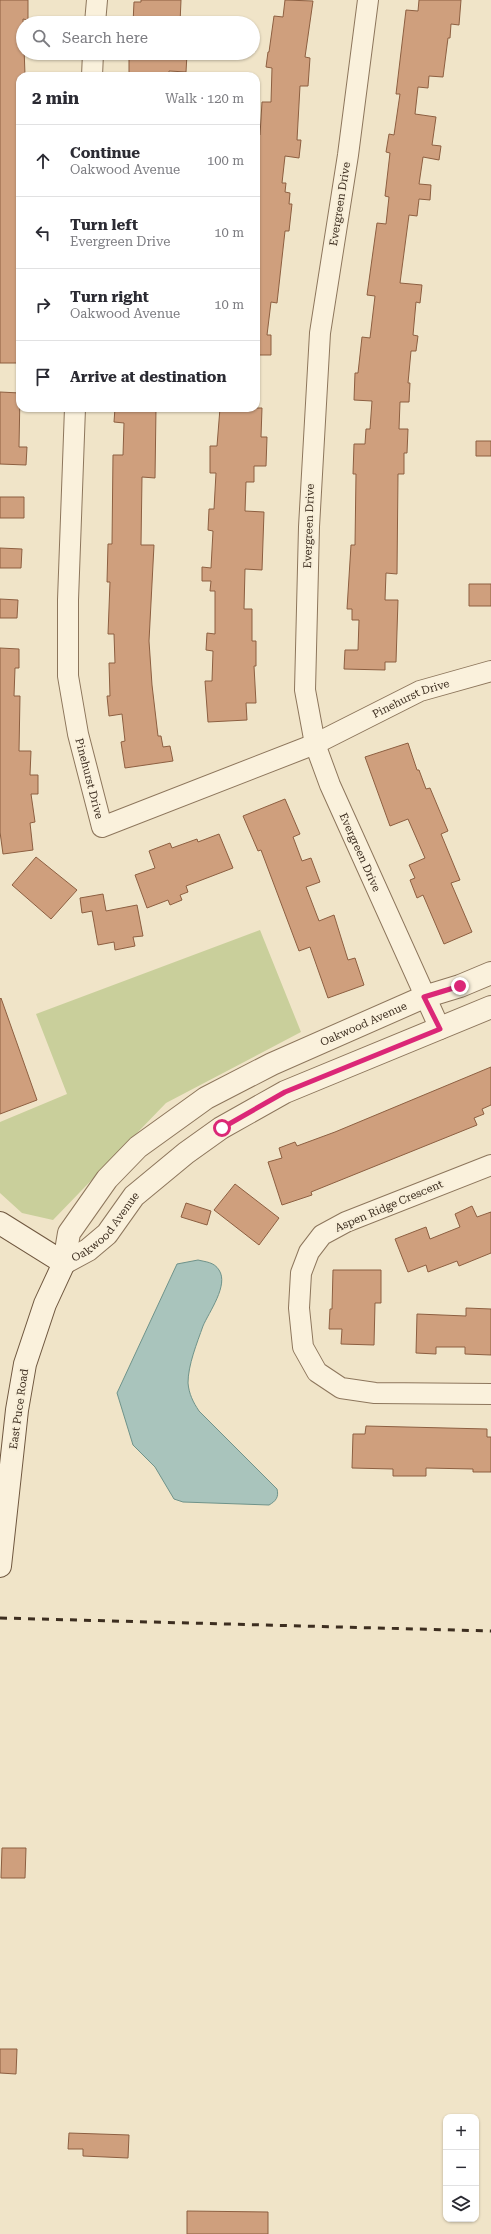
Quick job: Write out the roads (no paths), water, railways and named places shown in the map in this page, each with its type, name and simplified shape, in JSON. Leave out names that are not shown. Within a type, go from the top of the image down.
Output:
[{"type":"street","points":[[96,16],[97,0]]},
{"type":"street","name":"Evergreen Drive","points":[[368,0],[319,347],[309,527],[306,690],[315,744],[330,785],[424,997],[440,1029]]},
{"type":"street","points":[[92,72],[93,60]]},
{"type":"street","name":"Pinehurst Drive","points":[[75,412],[68,600],[68,676],[78,734],[102,827],[315,744],[420,691],[491,671]]},
{"type":"street","name":"Oakwood Avenue","points":[[64,1264],[69,1233],[107,1179],[138,1147],[174,1119],[206,1098],[242,1078],[424,997],[460,986],[491,972]]},
{"type":"street","name":"Oakwood Avenue","points":[[64,1264],[88,1250],[107,1234],[134,1196],[186,1153],[222,1128],[285,1092],[491,1007]]},
{"type":"street","name":"Aspen Ridge Crescent","points":[[491,1165],[346,1222],[322,1235],[309,1252],[301,1273],[299,1308],[303,1347],[317,1372],[341,1388],[375,1393],[491,1394]]},
{"type":"street","points":[[0,1223],[64,1264]]},
{"type":"street","name":"East Puce Road","points":[[0,1566],[16,1410],[25,1364],[45,1304],[64,1264]]},
{"type":"water","points":[[198,1260],[215,1265],[219,1270],[222,1283],[217,1298],[203,1326],[193,1354],[188,1376],[189,1391],[199,1411],[277,1489],[278,1494],[276,1498],[269,1505],[183,1502],[174,1499],[155,1467],[133,1445],[117,1393],[177,1264]]},
{"type":"railway","points":[[0,1618],[491,1631]]}]
